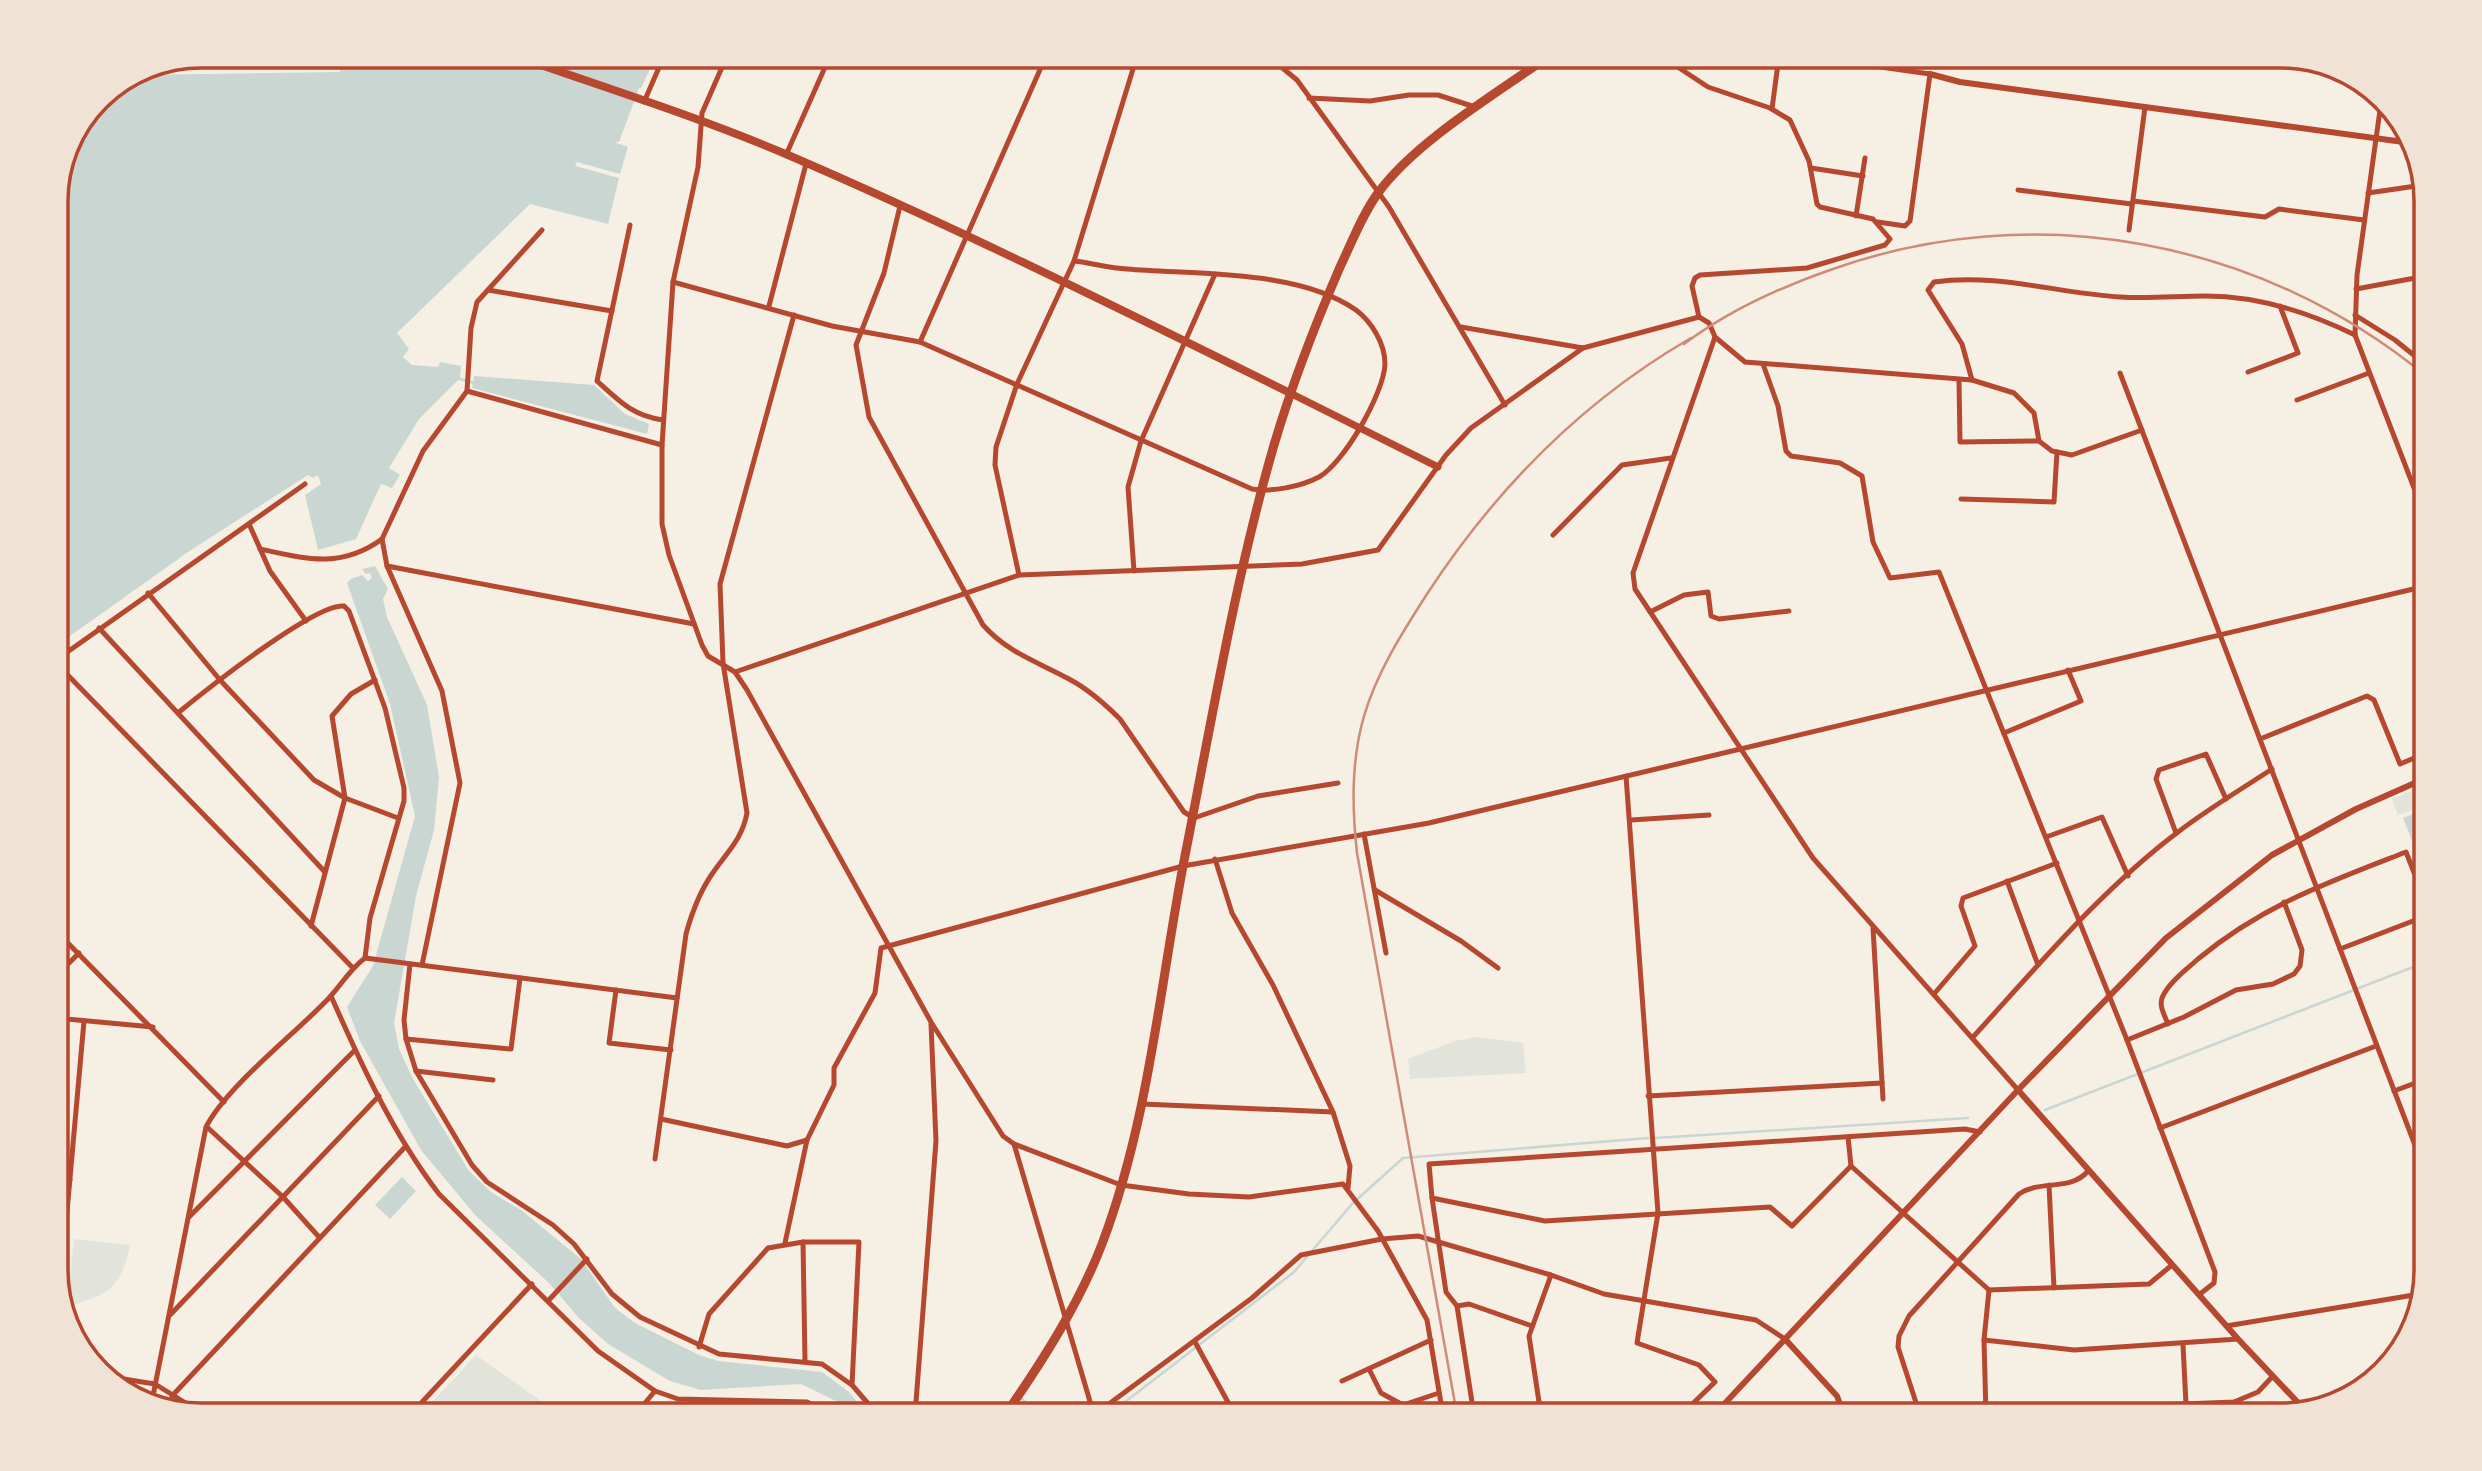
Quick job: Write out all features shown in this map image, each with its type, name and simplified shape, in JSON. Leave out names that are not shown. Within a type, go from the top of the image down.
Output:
[{"type":"highway","points":[[1014,1403],[1065,1321],[1101,1246],[1121,1185],[1142,1104],[1216,687],[1261,490],[1290,393],[1355,234],[1378,193],[1406,161],[1532,68]]},
{"type":"main road","points":[[552,69],[702,121],[900,206],[1184,341],[1438,467]]},
{"type":"street","points":[[1283,68],[1297,80],[1378,193],[1461,327],[1505,405]]},
{"type":"street","points":[[1680,68],[1708,87],[1772,110],[1790,120],[1811,168],[1816,204],[1878,222],[1905,226],[1910,222],[1930,74]]},
{"type":"street","points":[[1772,110],[1777,68]]},
{"type":"street","points":[[1889,68],[1930,74],[1960,82],[2399,142]]},
{"type":"street","points":[[642,100],[658,69]]},
{"type":"street","points":[[722,69],[702,114],[698,167],[673,282],[662,445],[662,524],[669,555],[704,651],[735,672],[931,1022],[1003,1136],[1014,1144],[1121,1185],[1222,1198],[1249,1197],[1336,1184],[1349,1188]]},
{"type":"street","points":[[786,155],[824,69]]},
{"type":"street","points":[[920,342],[1041,69]]},
{"type":"street","points":[[1019,575],[995,466],[996,447],[1017,384],[1074,261],[1133,69]]},
{"type":"street","points":[[1309,98],[1370,101],[1409,94],[1438,95],[1478,108]]},
{"type":"street","points":[[2129,230],[2145,107]]},
{"type":"street","points":[[2380,112],[2356,289],[2355,335],[2413,486]]},
{"type":"street","points":[[1856,216],[1865,158]]},
{"type":"street","points":[[769,306],[806,164]]},
{"type":"street","points":[[1811,168],[1863,176]]},
{"type":"street","points":[[2368,193],[2412,186]]},
{"type":"street","points":[[2018,190],[2265,218],[2279,209],[2364,220]]},
{"type":"street","points":[[900,206],[884,273],[856,345],[869,417],[983,625],[1009,650],[1071,680],[1108,707],[1184,812],[1194,818],[1258,796],[1338,783]]},
{"type":"street","points":[[1699,317],[1692,286],[1695,278],[1700,275],[1807,268],[1885,245],[1890,239],[1878,222]]},
{"type":"street","points":[[629,225],[597,381],[630,411],[643,417],[663,419]]},
{"type":"street","points":[[260,549],[308,559],[331,560],[363,553],[382,539],[423,450],[467,391],[477,302],[542,230]]},
{"type":"street","points":[[673,282],[859,332],[920,342],[1141,441],[1261,490],[1298,485],[1319,477],[1336,464],[1359,428],[1379,387],[1385,367],[1384,354],[1365,318],[1328,296],[1284,284],[1215,274],[1125,269],[1074,261]]},
{"type":"street","points":[[1134,571],[1127,503],[1141,441],[1215,274]]},
{"type":"street","points":[[2356,289],[2413,278]]},
{"type":"street","points":[[1972,380],[1962,344],[1928,290],[1934,282],[2003,281],[2119,297],[2208,296],[2280,306],[2319,317],[2355,335]]},
{"type":"street","points":[[488,290],[612,311]]},
{"type":"street","points":[[2248,372],[2298,353],[2280,306]]},
{"type":"street","points":[[656,1159],[686,934],[695,902],[712,873],[742,836],[747,813],[723,663],[721,575],[794,314]]},
{"type":"street","points":[[2355,315],[2413,355]]},
{"type":"street","points":[[735,672],[1019,575],[1302,564],[1378,550],[1438,467],[1471,428],[1583,348],[1699,317],[1709,323],[1715,337],[1745,362],[1972,380],[2014,393],[2034,413],[2039,441]]},
{"type":"street","points":[[1461,327],[1583,348]]},
{"type":"street","points":[[1715,337],[1633,573],[1635,589],[1814,858],[2088,1171],[2297,1402]]},
{"type":"street","points":[[1763,363],[1778,406],[1786,452],[1791,456],[1840,463],[1862,476],[1873,541],[1890,578],[1939,572],[2127,1040],[2215,1272],[2214,1283],[2200,1294]]},
{"type":"street","points":[[2120,373],[2414,1143]]},
{"type":"street","points":[[2297,400],[2369,373]]},
{"type":"street","points":[[1959,380],[1960,442],[2039,441],[2057,452],[2072,455],[2142,429]]},
{"type":"street","points":[[467,391],[662,445]]},
{"type":"street","points":[[1961,499],[2054,502],[2057,452]]},
{"type":"street","points":[[1553,535],[1622,465],[1671,458]]},
{"type":"street","points":[[69,651],[306,484]]},
{"type":"street","points":[[249,524],[270,570],[306,621]]},
{"type":"street","points":[[382,539],[387,566],[442,691],[460,783],[422,965]]},
{"type":"street","points":[[387,566],[694,624]]},
{"type":"street","points":[[785,1243],[807,1140],[834,1085],[834,1068],[875,993],[881,948],[1184,866],[1429,822],[2413,589]]},
{"type":"street","points":[[1650,612],[1684,595],[1708,592],[1711,616],[1719,619],[1788,611]]},
{"type":"street","points":[[148,593],[220,680],[314,780],[345,798],[398,818]]},
{"type":"street","points":[[178,712],[306,621],[337,605],[344,606],[349,611],[386,708],[404,789],[370,918],[365,958]]},
{"type":"street","points":[[99,628],[324,871]]},
{"type":"street","points":[[2004,733],[2081,701],[2068,670]]},
{"type":"street","points":[[69,675],[352,967]]},
{"type":"street","points":[[311,926],[345,798],[332,716],[351,694],[375,680]]},
{"type":"street","points":[[2260,739],[2367,696],[2374,700],[2400,764],[2414,758]]},
{"type":"street","points":[[2176,833],[2156,779],[2159,770],[2206,754],[2225,799]]},
{"type":"street","points":[[1973,1037],[2078,923],[2128,876],[2176,833],[2272,769]]},
{"type":"street","points":[[1626,776],[1658,1213],[1637,1343],[1699,1365],[1715,1382],[1693,1403]]},
{"type":"street","points":[[1725,1403],[2018,1090],[2166,938],[2207,902],[2272,855],[2356,809],[2414,784]]},
{"type":"street","points":[[1631,820],[1709,815]]},
{"type":"street","points":[[2046,837],[2102,817],[2128,876]]},
{"type":"street","points":[[1364,834],[1386,953]]},
{"type":"street","points":[[2168,1024],[2162,1009],[2163,997],[2183,972],[2236,929],[2284,902],[2406,852],[2414,871]]},
{"type":"street","points":[[1215,859],[1232,913],[1273,985],[1333,1112],[1350,1166],[1349,1188],[1382,1239],[1427,1320],[1441,1403]]},
{"type":"street","points":[[1934,994],[1975,946],[1961,906],[1964,898],[2057,863]]},
{"type":"street","points":[[2007,881],[2038,965]]},
{"type":"street","points":[[1374,890],[1461,941],[1498,968]]},
{"type":"street","points":[[2127,1040],[2168,1024],[2235,990],[2273,984],[2294,974],[2301,966],[2302,950],[2284,902]]},
{"type":"street","points":[[2340,949],[2414,921]]},
{"type":"street","points":[[1873,928],[1883,1099]]},
{"type":"street","points":[[69,943],[224,1102]]},
{"type":"street","points":[[69,963],[79,953]]},
{"type":"street","points":[[153,1394],[206,1127],[224,1102],[331,996],[352,967],[365,958],[677,998]]},
{"type":"street","points":[[407,963],[404,1020],[406,1039],[416,1071],[472,1165],[487,1182],[554,1225],[587,1259],[612,1294],[640,1317],[699,1347],[743,1357],[822,1364],[852,1385],[868,1403]]},
{"type":"street","points":[[406,1039],[511,1049],[520,978]]},
{"type":"street","points":[[616,990],[608,1042],[671,1050]]},
{"type":"street","points":[[331,996],[355,1050],[405,1147],[439,1194],[598,1351],[655,1391],[678,1399],[809,1403]]},
{"type":"street","points":[[69,1019],[153,1027]]},
{"type":"street","points":[[69,1191],[84,1021]]},
{"type":"street","points":[[916,1403],[936,1142],[931,1022]]},
{"type":"street","points":[[2160,1128],[2376,1046]]},
{"type":"street","points":[[190,1217],[355,1050]]},
{"type":"street","points":[[416,1071],[493,1080]]},
{"type":"street","points":[[1648,1096],[1882,1083]]},
{"type":"street","points":[[2394,1091],[2414,1084]]},
{"type":"street","points":[[171,1314],[379,1096]]},
{"type":"street","points":[[1142,1104],[1333,1112]]},
{"type":"street","points":[[662,1119],[787,1146],[807,1140]]},
{"type":"street","points":[[206,1127],[283,1197],[320,1237]]},
{"type":"street","points":[[1472,1403],[1457,1306],[1446,1292],[1429,1164],[1965,1129],[1980,1132]]},
{"type":"street","points":[[1848,1137],[1851,1166],[1989,1290],[2149,1284],[2172,1265]]},
{"type":"street","points":[[1014,1144],[1090,1403]]},
{"type":"street","points":[[172,1396],[405,1147]]},
{"type":"street","points":[[1432,1198],[1545,1221],[1770,1207],[1792,1226],[1851,1166]]},
{"type":"street","points":[[1916,1403],[1901,1359],[1899,1336],[1909,1315],[2020,1194],[2029,1188],[2077,1183],[2088,1171]]},
{"type":"street","points":[[2049,1185],[2054,1288]]},
{"type":"street","points":[[1112,1403],[1198,1345],[1306,1254],[1382,1239],[1418,1236],[1551,1275],[1604,1294],[1756,1320],[1785,1339],[1837,1396],[1840,1403]]},
{"type":"street","points":[[803,1242],[805,1361]]},
{"type":"street","points":[[699,1347],[709,1314],[768,1248],[785,1243],[859,1242],[852,1385]]},
{"type":"street","points":[[548,1301],[587,1259]]},
{"type":"street","points":[[1539,1403],[1529,1345],[1532,1326],[1551,1275]]},
{"type":"street","points":[[421,1403],[532,1284]]},
{"type":"street","points":[[1986,1403],[1984,1340],[1989,1290]]},
{"type":"street","points":[[2226,1326],[2411,1295]]},
{"type":"street","points":[[1457,1306],[1469,1304],[1532,1326]]},
{"type":"street","points":[[1984,1340],[2074,1350],[2183,1345],[2238,1339]]},
{"type":"street","points":[[1342,1381],[1432,1340]]},
{"type":"street","points":[[1198,1345],[1229,1403]]},
{"type":"street","points":[[2183,1345],[2186,1403]]},
{"type":"street","points":[[1369,1369],[1381,1393],[1399,1403]]},
{"type":"street","points":[[2210,1403],[2234,1402],[2258,1392],[2272,1377]]},
{"type":"street","points":[[128,1380],[155,1384],[181,1401]]},
{"type":"street","points":[[645,1403],[655,1391]]},
{"type":"street","points":[[1409,1403],[1439,1393]]},
{"type":"shaded area","points":[[341,69],[650,69],[639,88],[619,142],[614,142],[628,147],[620,174],[577,162],[575,166],[619,178],[608,224],[530,204],[397,333],[409,349],[403,357],[412,365],[438,367],[440,362],[461,366],[460,378],[419,419],[389,468],[400,475],[392,488],[381,484],[356,539],[318,550],[305,495],[321,484],[318,475],[313,478],[308,475],[188,552],[69,637],[69,184],[78,151],[107,107],[143,82],[162,75],[339,72]]},
{"type":"shaded area","points":[[474,376],[594,385],[625,414],[649,424],[647,434],[472,388]]},
{"type":"shaded area","points":[[375,566],[388,589],[383,599],[387,617],[427,705],[439,777],[434,830],[416,896],[394,1023],[399,1049],[413,1079],[469,1171],[491,1192],[521,1210],[581,1259],[615,1308],[635,1323],[699,1355],[718,1361],[822,1372],[849,1392],[858,1403],[839,1403],[801,1384],[701,1390],[670,1381],[608,1344],[578,1317],[549,1283],[476,1216],[421,1150],[360,1041],[347,1007],[373,966],[415,816],[390,704],[347,583],[362,575],[368,581],[372,578],[370,573],[366,574],[362,569]]},
{"type":"shaded area","points":[[2414,790],[2414,809],[2398,815],[2392,799]]},
{"type":"shaded area","points":[[2414,814],[2414,845],[2403,818]]},
{"type":"shaded area","points":[[1477,1037],[1523,1043],[1526,1073],[1410,1079],[1408,1059],[1455,1041]]},
{"type":"shaded area","points":[[402,1177],[416,1191],[390,1219],[375,1205]]},
{"type":"shaded area","points":[[74,1239],[130,1245],[117,1281],[103,1293],[73,1305],[70,1282]]},
{"type":"shaded area","points":[[476,1355],[544,1403],[431,1403]]},
{"type":"waterway","points":[[457,378],[474,383]]},
{"type":"waterway","points":[[2045,1110],[2414,967]]},
{"type":"waterway","points":[[1655,1138],[1968,1118]]},
{"type":"waterway","points":[[1124,1403],[1294,1272],[1352,1204],[1403,1158],[1648,1138]]},
{"type":"waterway","points":[[1021,1398],[1026,1403]]},
{"type":"railway","points":[[1684,344],[1754,301],[1830,270],[1907,248],[1985,236],[2064,235],[2142,244],[2218,263],[2291,291],[2361,329],[2413,367]]},
{"type":"railway","points":[[1455,1403],[1357,853],[1354,784],[1360,733],[1369,700],[1400,638],[1453,556],[1482,519],[1512,484],[1577,419],[1613,390],[1691,338]]}]
